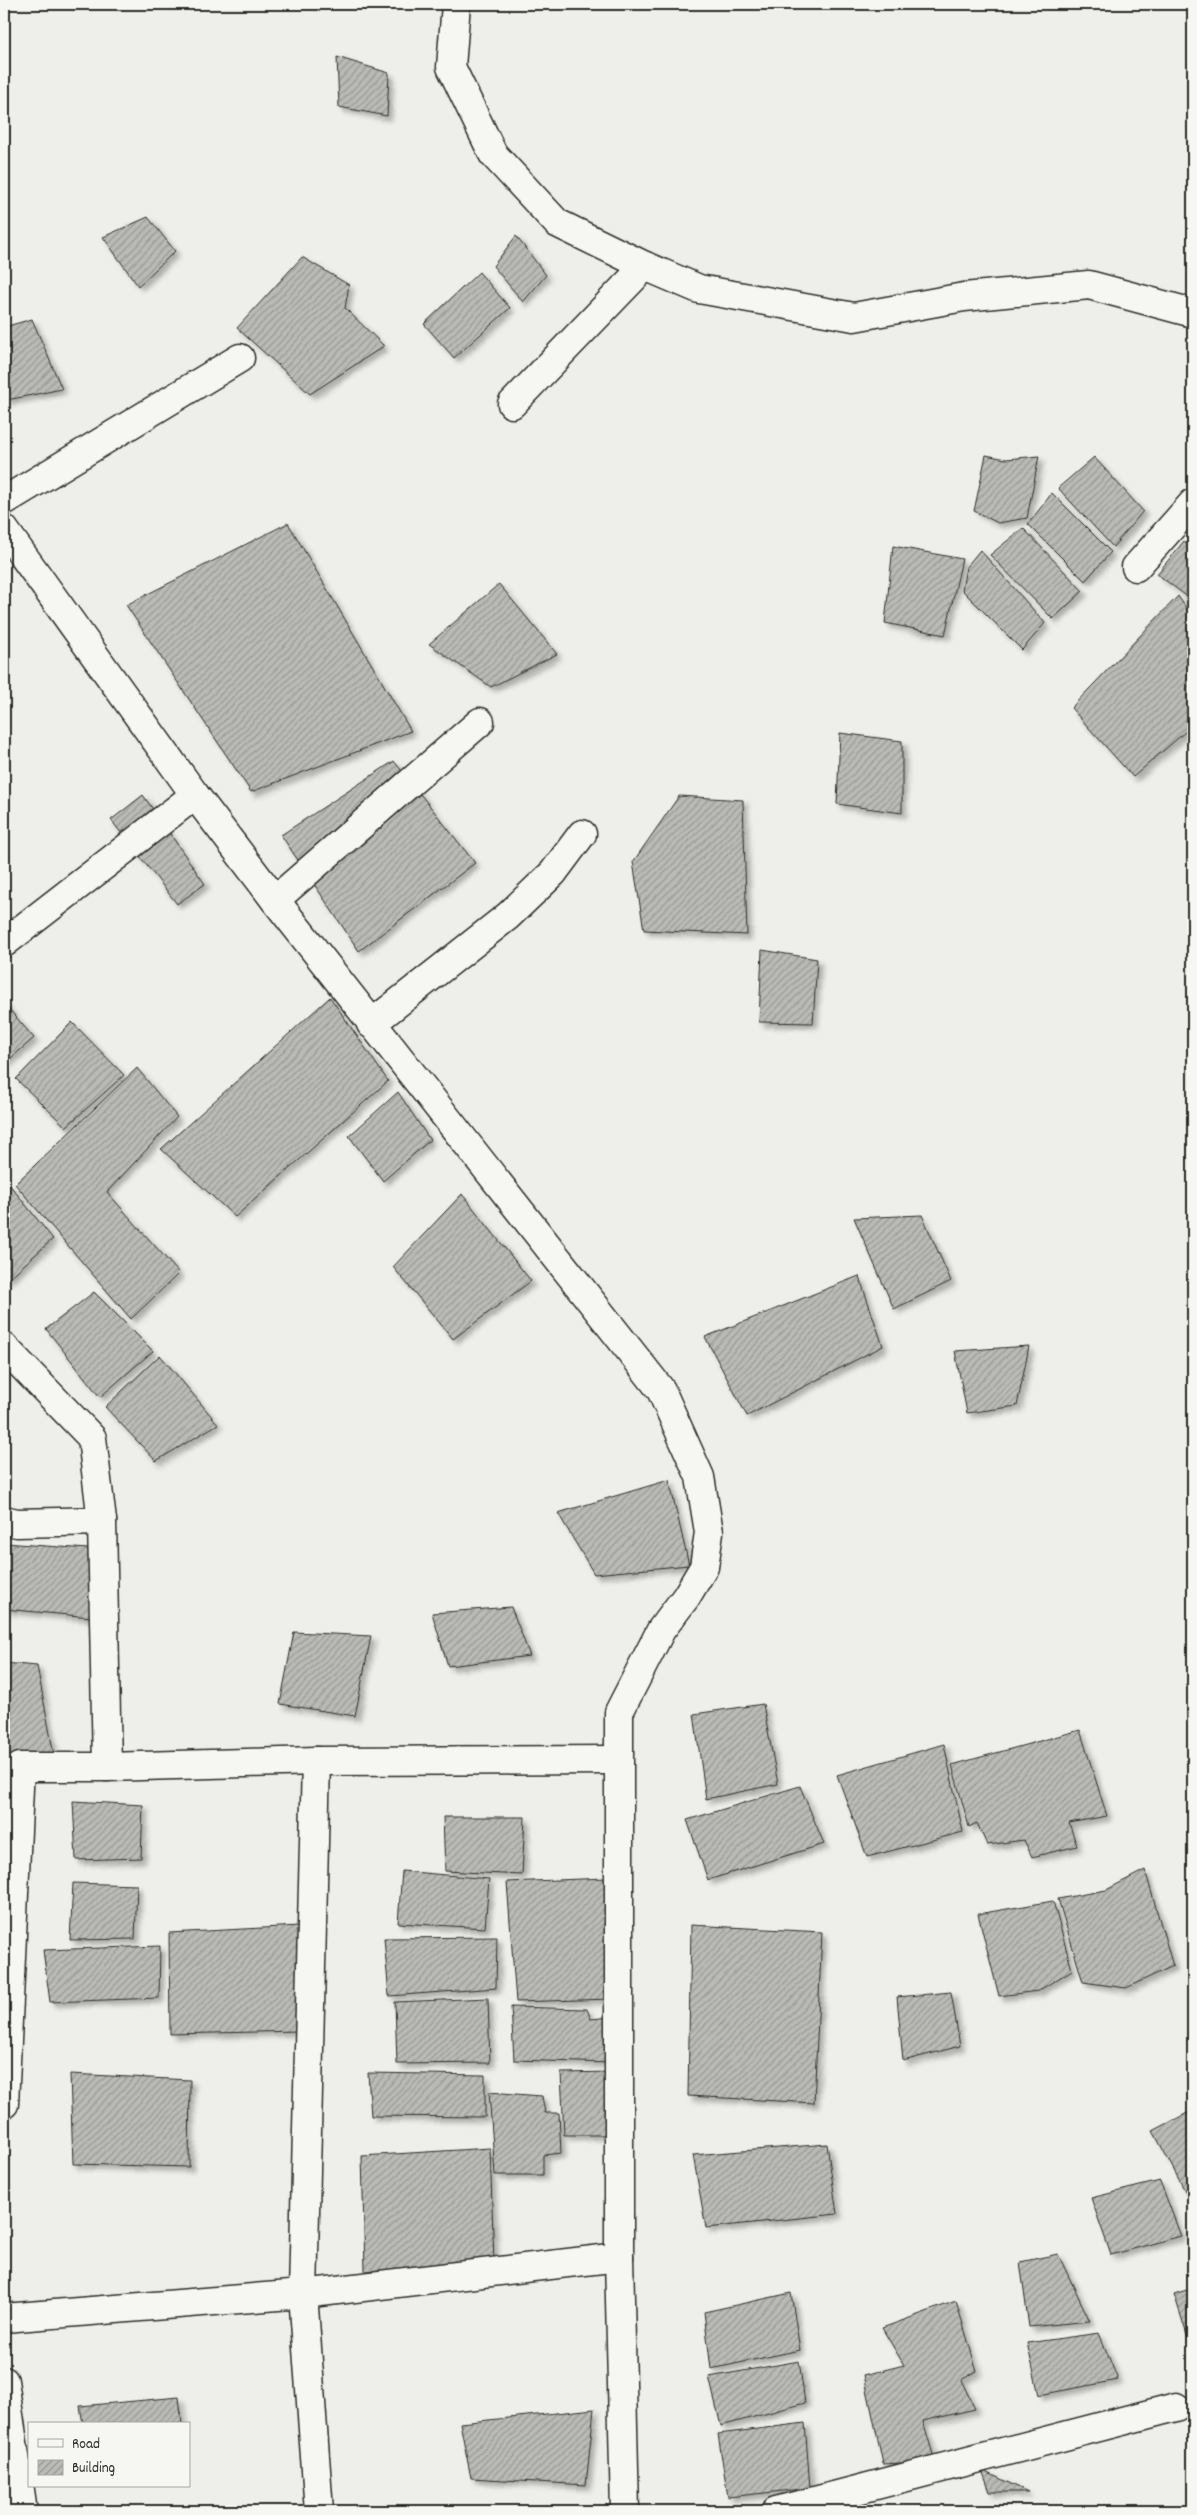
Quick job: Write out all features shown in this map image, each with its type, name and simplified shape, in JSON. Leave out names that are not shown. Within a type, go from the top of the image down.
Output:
[{"type":"street","points":[[456,4],[451,67],[493,154],[557,223],[645,266],[699,289],[854,317],[964,297],[1089,286],[1193,313]]},
{"type":"street","points":[[512,404],[645,266]]},
{"type":"street","points":[[4,501],[240,358]]},
{"type":"street","points":[[1136,567],[1193,503]]},
{"type":"street","points":[[4,529],[195,795],[275,900],[661,1390],[700,1476],[710,1532],[704,1567],[686,1597],[661,1630],[619,1712],[619,2257],[625,2511]]},
{"type":"street","points":[[275,900],[480,722]]},
{"type":"street","points":[[4,943],[195,795]]},
{"type":"street","points":[[371,1024],[508,916],[554,873],[582,834]]},
{"type":"street","points":[[4,1347],[92,1438],[102,1521],[106,1766]]},
{"type":"street","points":[[4,1520],[17,1523],[102,1521]]},
{"type":"street","points":[[4,2104],[12,1766],[106,1766],[316,1761],[618,1760]]},
{"type":"street","points":[[316,1761],[302,2294],[319,2511]]},
{"type":"street","points":[[4,2318],[302,2294],[619,2257]]},
{"type":"street","points":[[4,2381],[23,2511]]},
{"type":"street","points":[[776,2511],[1176,2407]]},
{"type":"building","points":[[337,57],[389,73],[387,116],[339,107]]},
{"type":"building","points":[[148,217],[175,251],[138,286],[103,237]]},
{"type":"building","points":[[516,236],[546,275],[523,302],[493,266]]},
{"type":"building","points":[[302,257],[349,285],[345,308],[384,346],[310,394],[237,328]]},
{"type":"building","points":[[479,272],[510,308],[454,358],[424,324]]},
{"type":"building","points":[[32,319],[62,389],[7,400],[4,396],[4,327]]},
{"type":"building","points":[[986,455],[1006,459],[1039,456],[1027,518],[998,523],[974,511]]},
{"type":"building","points":[[1094,457],[1143,511],[1113,547],[1058,488]]},
{"type":"building","points":[[1052,493],[1111,552],[1085,581],[1028,524]]},
{"type":"building","points":[[288,523],[411,731],[251,792],[126,605]]},
{"type":"building","points":[[1023,528],[1083,591],[1053,619],[990,555]]},
{"type":"building","points":[[1193,528],[1193,538],[1188,534]]},
{"type":"building","points":[[1184,541],[1193,549],[1193,601],[1157,574]]},
{"type":"building","points":[[893,546],[962,559],[945,635],[885,623]]},
{"type":"building","points":[[980,550],[1045,623],[1022,650],[962,590],[966,567]]},
{"type":"building","points":[[499,584],[557,654],[491,687],[429,644]]},
{"type":"building","points":[[1178,596],[1193,618],[1193,725],[1133,777],[1071,708]]},
{"type":"building","points":[[840,733],[902,741],[902,813],[837,804]]},
{"type":"building","points":[[394,761],[475,863],[359,951],[281,835]]},
{"type":"building","points":[[143,795],[205,884],[177,904],[111,820]]},
{"type":"building","points":[[679,796],[743,800],[747,935],[644,930],[633,862]]},
{"type":"building","points":[[762,950],[817,959],[813,1023],[759,1022]]},
{"type":"building","points":[[330,997],[388,1081],[235,1217],[161,1149]]},
{"type":"building","points":[[4,1003],[34,1038],[4,1064]]},
{"type":"building","points":[[72,1022],[124,1075],[66,1127],[16,1079]]},
{"type":"building","points":[[137,1068],[177,1117],[107,1192],[179,1273],[131,1319],[15,1184]]},
{"type":"building","points":[[398,1092],[430,1140],[383,1181],[349,1136]]},
{"type":"building","points":[[9,1184],[53,1239],[8,1279],[4,1273],[4,1189]]},
{"type":"building","points":[[462,1194],[531,1281],[453,1339],[393,1267]]},
{"type":"building","points":[[922,1215],[951,1281],[894,1309],[854,1218]]},
{"type":"building","points":[[859,1276],[883,1346],[747,1416],[705,1337]]},
{"type":"building","points":[[94,1292],[153,1351],[100,1397],[46,1329]]},
{"type":"building","points":[[1029,1346],[1017,1406],[967,1413],[955,1351]]},
{"type":"building","points":[[160,1355],[218,1424],[156,1461],[105,1407]]},
{"type":"building","points":[[669,1480],[689,1565],[594,1574],[558,1513]]},
{"type":"building","points":[[4,1543],[88,1549],[91,1617],[4,1609]]},
{"type":"building","points":[[511,1607],[530,1656],[448,1666],[432,1613]]},
{"type":"building","points":[[294,1632],[371,1636],[355,1716],[280,1704]]},
{"type":"building","points":[[4,1663],[37,1666],[55,1760],[4,1762]]},
{"type":"building","points":[[763,1704],[778,1784],[706,1799],[694,1714]]},
{"type":"building","points":[[1080,1730],[1107,1816],[1069,1823],[1077,1846],[1032,1857],[1024,1840],[987,1845],[977,1823],[969,1827],[952,1765]]},
{"type":"building","points":[[944,1744],[963,1832],[867,1857],[837,1775]]},
{"type":"building","points":[[800,1786],[824,1844],[708,1880],[687,1820]]},
{"type":"building","points":[[73,1801],[143,1805],[141,1858],[76,1860]]},
{"type":"building","points":[[443,1817],[525,1817],[522,1875],[445,1871]]},
{"type":"building","points":[[1145,1870],[1173,1966],[1126,1988],[1083,1982],[1058,1899],[1106,1890]]},
{"type":"building","points":[[402,1871],[489,1879],[485,1928],[398,1923]]},
{"type":"building","points":[[606,1878],[610,1999],[516,2002],[507,1882]]},
{"type":"building","points":[[73,1883],[137,1885],[135,1939],[70,1940]]},
{"type":"building","points":[[1053,1901],[1072,1970],[1038,1991],[999,1996],[978,1914]]},
{"type":"building","points":[[691,1925],[822,1932],[814,2103],[688,2096]]},
{"type":"building","points":[[299,1926],[298,2031],[170,2034],[169,1933]]},
{"type":"building","points":[[497,1937],[496,1988],[389,1996],[384,1938]]},
{"type":"building","points":[[160,1946],[159,1998],[50,2002],[43,1950]]},
{"type":"building","points":[[951,1992],[960,2046],[903,2061],[897,1997]]},
{"type":"building","points":[[488,1998],[490,2063],[397,2064],[395,2002]]},
{"type":"building","points":[[511,2007],[587,2009],[591,2019],[611,2017],[611,2063],[514,2060]]},
{"type":"building","points":[[612,2072],[614,2135],[564,2135],[561,2073]]},
{"type":"building","points":[[368,2073],[485,2075],[485,2117],[371,2116]]},
{"type":"building","points":[[70,2074],[190,2080],[189,2167],[73,2164]]},
{"type":"building","points":[[489,2092],[542,2096],[545,2113],[559,2113],[561,2153],[543,2155],[543,2175],[495,2175]]},
{"type":"building","points":[[1193,2110],[1193,2201],[1191,2202],[1153,2131]]},
{"type":"building","points":[[827,2144],[837,2214],[706,2228],[693,2155]]},
{"type":"building","points":[[490,2148],[494,2263],[365,2271],[362,2156]]},
{"type":"building","points":[[1160,2181],[1181,2236],[1111,2255],[1091,2198]]},
{"type":"building","points":[[1058,2254],[1090,2321],[1029,2327],[1020,2262]]},
{"type":"building","points":[[1193,2288],[1193,2354],[1174,2294]]},
{"type":"building","points":[[791,2293],[800,2350],[711,2369],[704,2312]]},
{"type":"building","points":[[956,2301],[977,2371],[961,2380],[975,2409],[923,2421],[935,2461],[883,2464],[864,2375],[904,2365],[882,2328]]},
{"type":"building","points":[[1099,2333],[1118,2380],[1039,2395],[1027,2343]]},
{"type":"building","points":[[799,2361],[805,2403],[721,2426],[709,2377]]},
{"type":"building","points":[[179,2397],[182,2422],[83,2422],[80,2406]]},
{"type":"building","points":[[594,2409],[586,2485],[471,2478],[460,2423]]},
{"type":"building","points":[[805,2423],[810,2488],[728,2497],[718,2434]]},
{"type":"building","points":[[982,2470],[1028,2492],[990,2492]]}]
